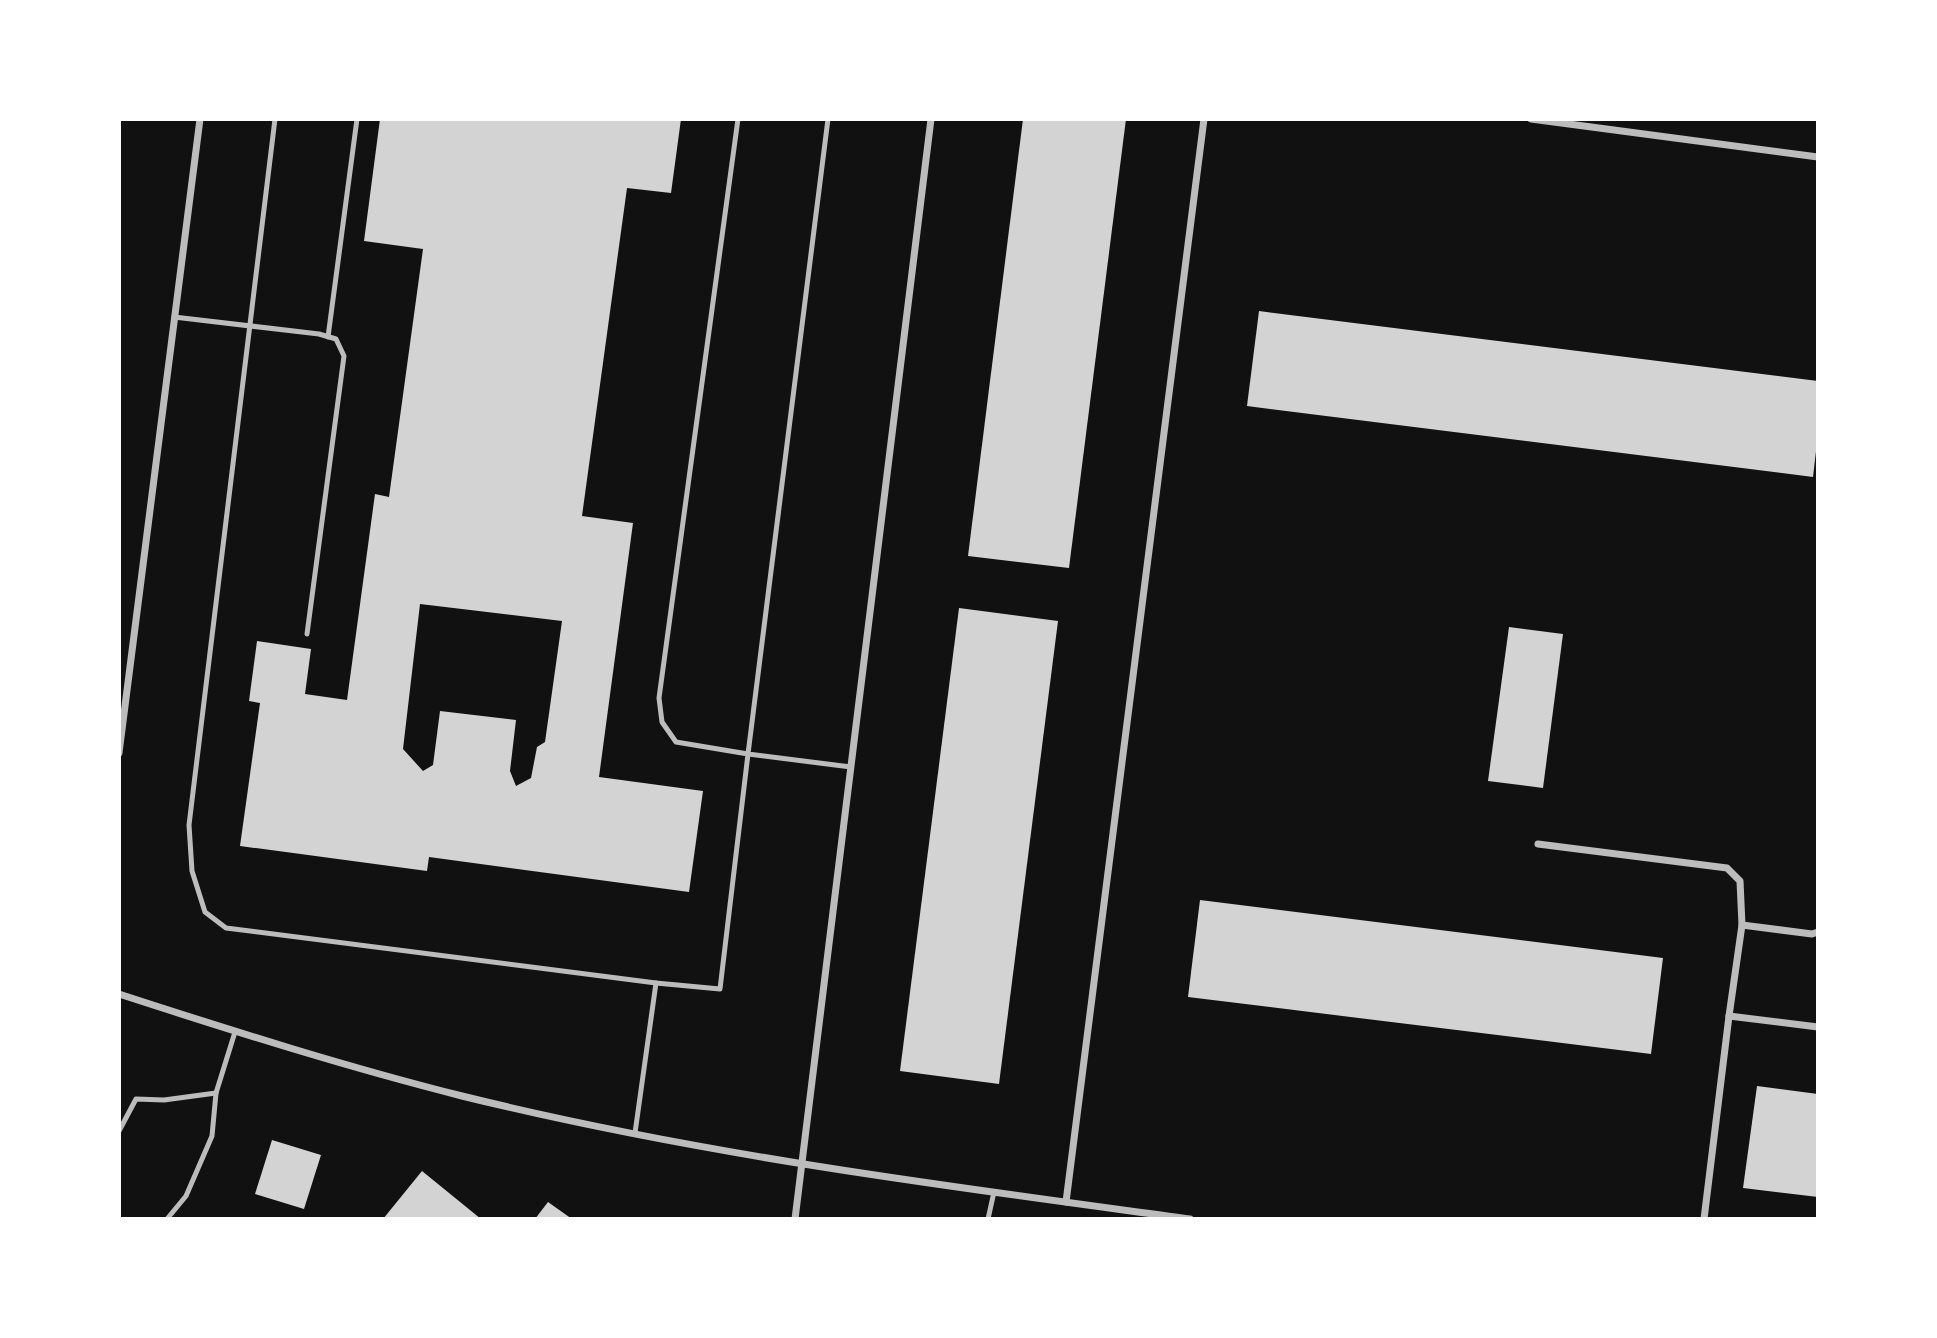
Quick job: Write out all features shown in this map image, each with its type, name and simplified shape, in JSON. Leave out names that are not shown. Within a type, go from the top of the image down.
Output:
[{"type":"street","points":[[119,753],[200,119]]},
{"type":"street","points":[[795,1219],[931,119]]},
{"type":"street","points":[[1066,1202],[1205,119]]},
{"type":"street","points":[[1531,119],[1818,158]]},
{"type":"street","points":[[1538,844],[1727,868],[1740,881],[1742,925],[1704,1219]]},
{"type":"street","points":[[1742,925],[1812,934],[1818,932]]},
{"type":"street","points":[[119,994],[235,1032],[463,1096],[635,1133],[802,1164],[1190,1219]]},
{"type":"street","points":[[1729,1016],[1818,1027]]},
{"type":"lane","points":[[275,119],[189,825],[192,871],[205,912],[226,928],[720,989],[828,119]]},
{"type":"lane","points":[[328,337],[357,119]]},
{"type":"lane","points":[[738,119],[659,698],[662,722],[676,742],[851,767]]},
{"type":"lane","points":[[174,317],[328,337],[336,339],[344,356],[307,634]]},
{"type":"lane","points":[[635,1133],[656,983]]},
{"type":"lane","points":[[167,1219],[186,1196],[212,1136],[216,1093],[235,1032]]},
{"type":"lane","points":[[119,1131],[136,1099],[164,1100],[216,1093]]},
{"type":"lane","points":[[988,1219],[994,1192]]},
{"type":"building","points":[[380,119],[681,119],[671,193],[627,188],[582,516],[633,523],[599,777],[703,791],[689,892],[429,857],[427,871],[240,846],[260,703],[249,701],[257,641],[311,649],[305,694],[347,700],[375,494],[389,497],[423,249],[364,241]],"holes":[[[420,604],[562,621],[545,742],[537,747],[531,778],[516,786],[510,771],[516,720],[440,711],[433,765],[423,771],[403,749]]]},
{"type":"building","points":[[1023,119],[1126,119],[1069,568],[968,556]]},
{"type":"building","points":[[1259,311],[1818,381],[1818,434],[1813,477],[1247,406]]},
{"type":"building","points":[[959,608],[1058,621],[999,1084],[900,1071]]},
{"type":"building","points":[[1509,627],[1563,634],[1543,788],[1488,781]]},
{"type":"building","points":[[1200,900],[1663,958],[1651,1054],[1188,997]]},
{"type":"building","points":[[1757,1086],[1818,1094],[1818,1197],[1743,1188]]},
{"type":"building","points":[[272,1140],[321,1155],[304,1209],[255,1194]]},
{"type":"building","points":[[422,1171],[481,1219],[383,1219]]},
{"type":"building","points":[[548,1202],[572,1219],[535,1219]]}]
